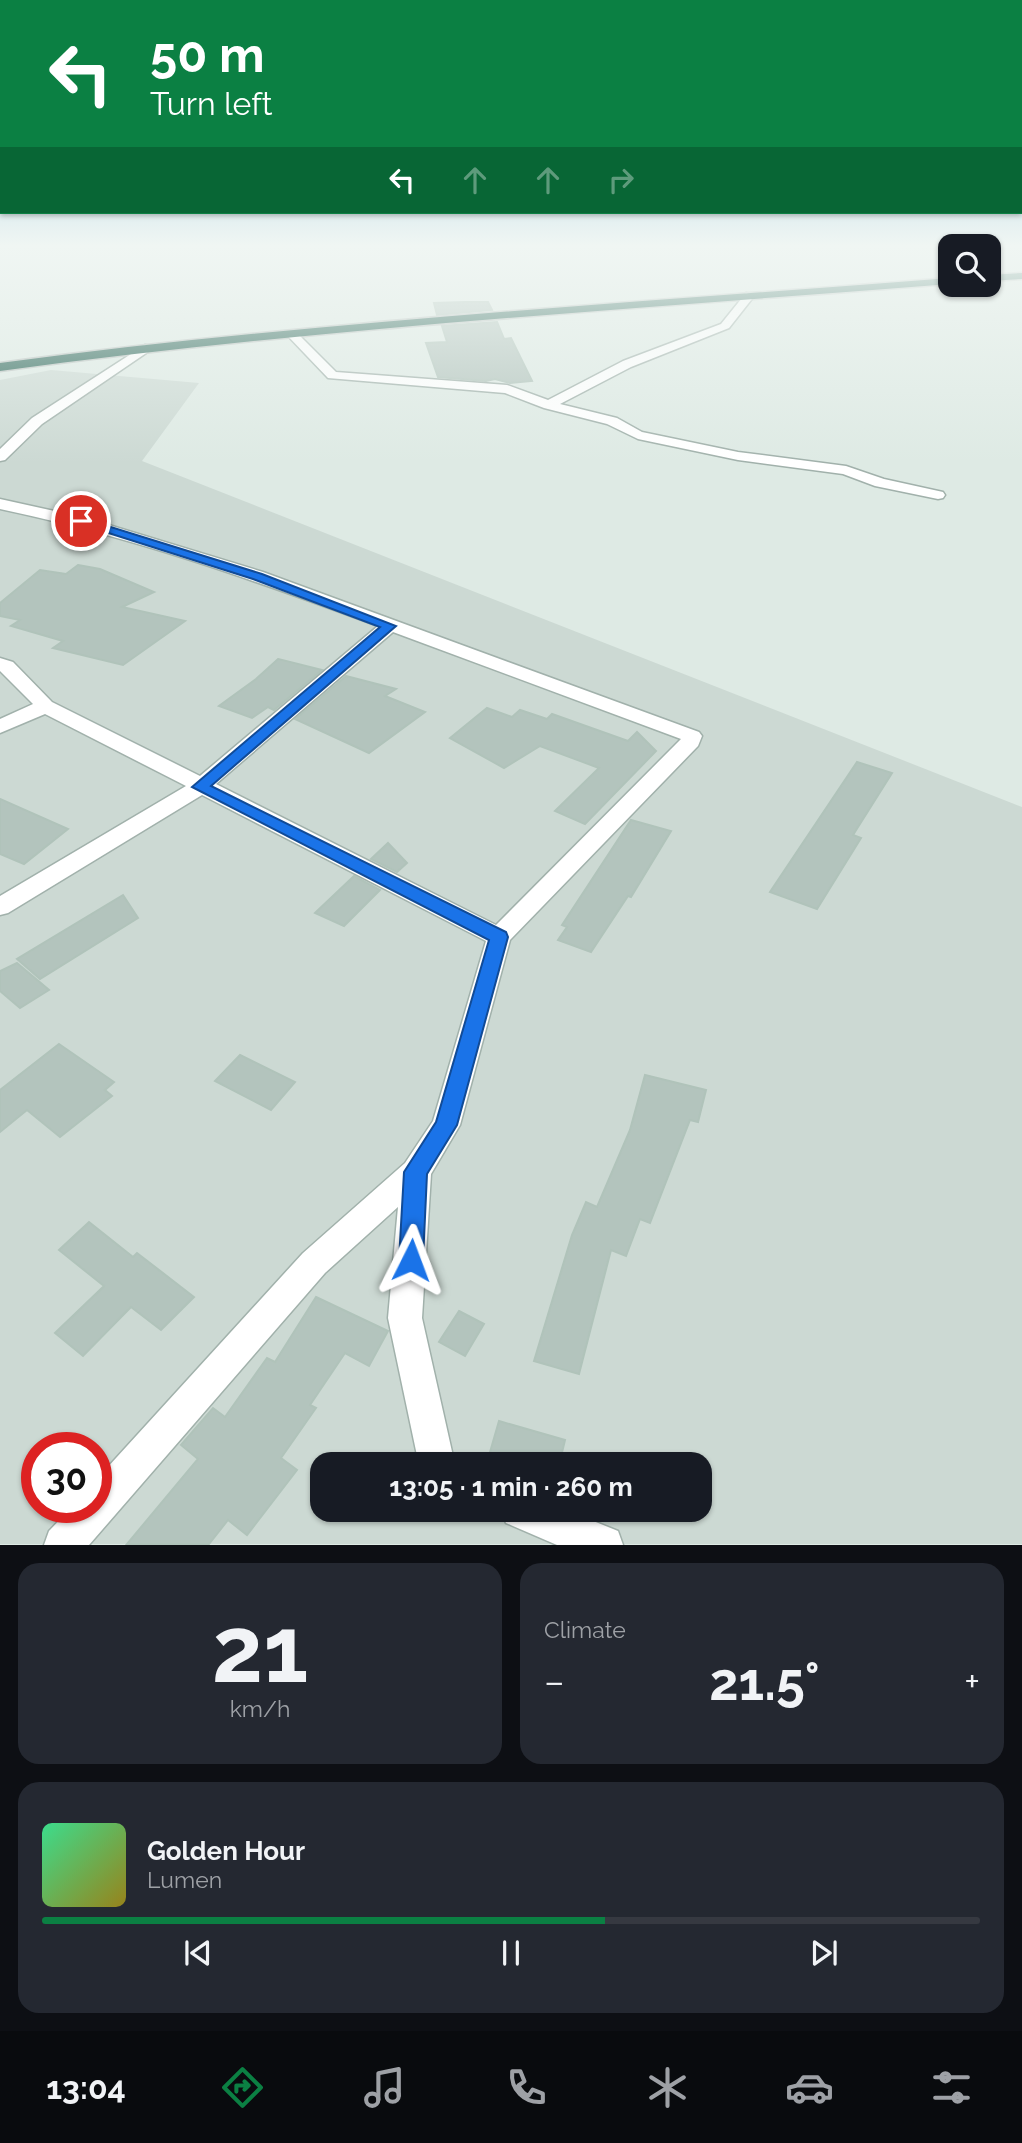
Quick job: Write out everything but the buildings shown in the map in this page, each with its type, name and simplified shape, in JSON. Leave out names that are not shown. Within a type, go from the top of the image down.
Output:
[{"type":"highway","points":[[0,368],[149,347],[459,319]]},
{"type":"street","points":[[549,405],[627,364],[724,326],[730,319]]},
{"type":"street","points":[[291,333],[332,376],[507,389],[549,405],[612,421],[638,435],[738,456],[846,470],[880,483],[938,495]]},
{"type":"street","points":[[0,457],[37,421],[149,347]]},
{"type":"street","points":[[0,521],[9,506],[81,521],[192,555],[257,576],[692,736],[691,742],[499,937],[446,1125],[416,1172],[314,1263],[63,1545]]},
{"type":"street","points":[[0,907],[200,787],[389,626]]},
{"type":"street","points":[[0,664],[6,666],[45,706],[499,937]]},
{"type":"street","points":[[0,727],[45,706]]},
{"type":"street","points":[[416,1172],[405,1318],[435,1452]]},
{"type":"street","points":[[548,1522],[604,1545]]},
{"type":"shaded area","points":[[51,370],[199,383],[142,461],[1022,807],[1022,1544],[0,1544],[0,380]]},
{"type":"route","points":[[81,521],[257,576],[389,626],[275,720],[200,787],[499,937],[446,1125],[416,1172],[411,1260]]}]
